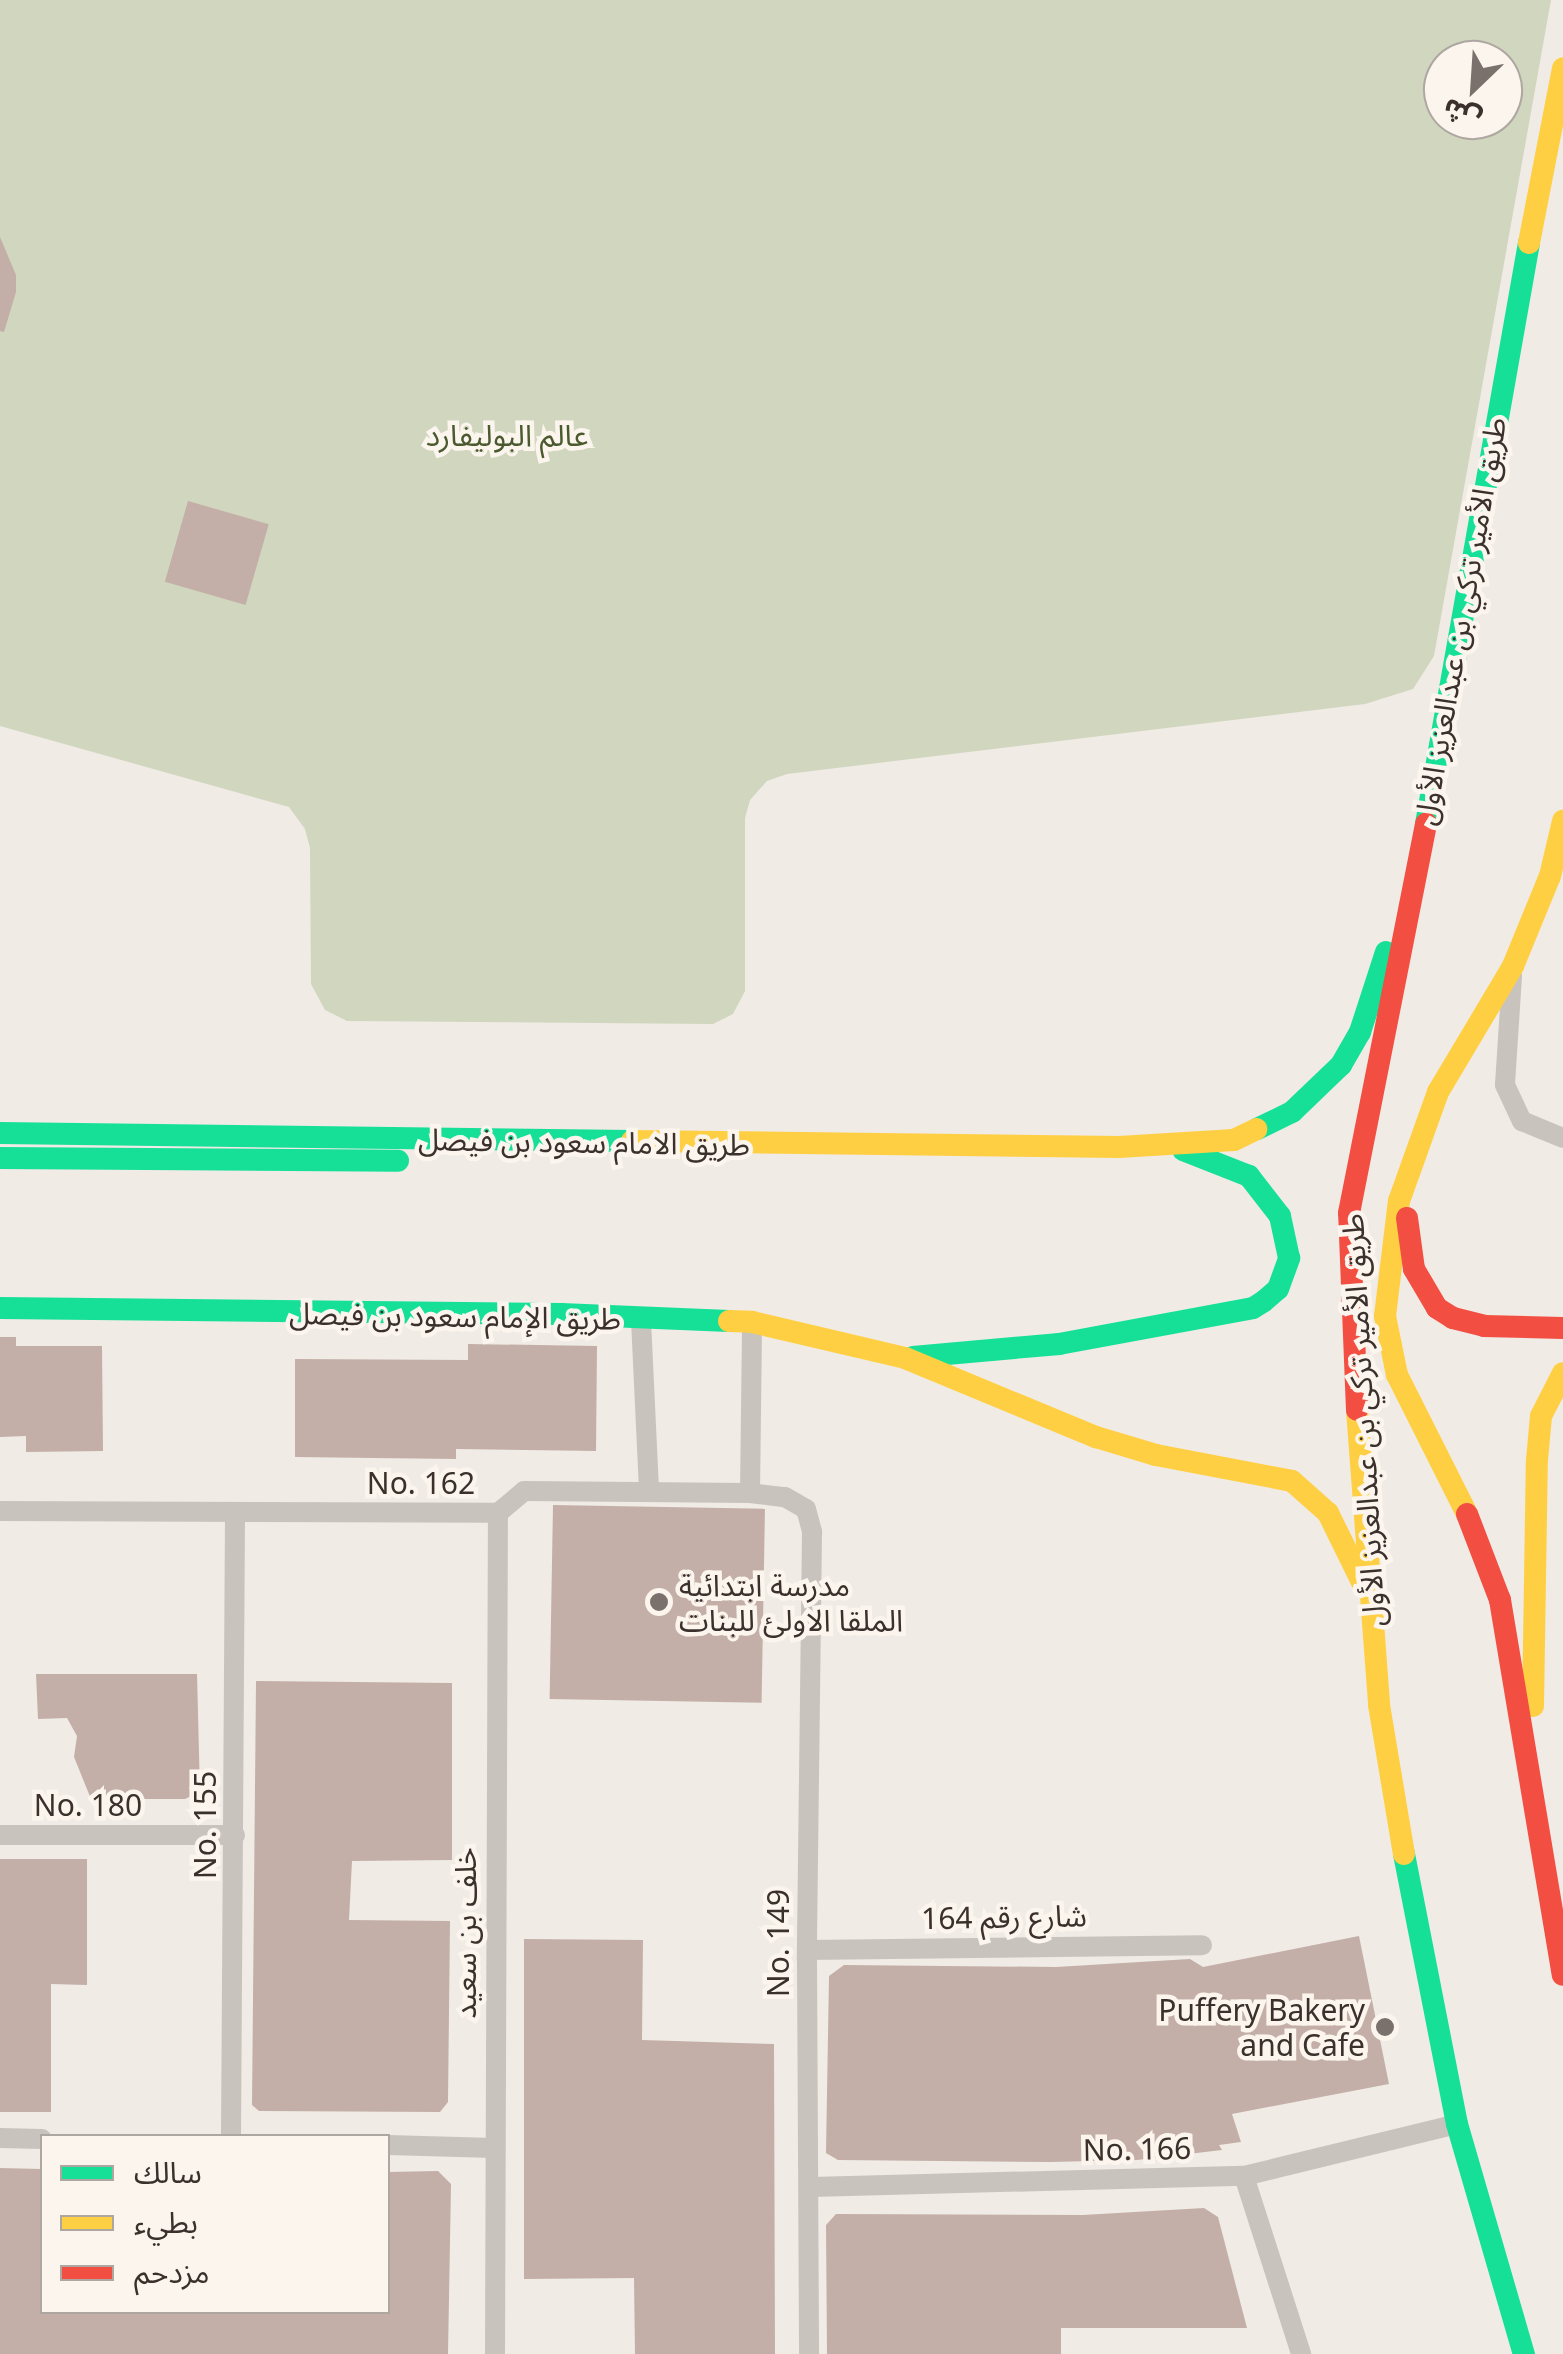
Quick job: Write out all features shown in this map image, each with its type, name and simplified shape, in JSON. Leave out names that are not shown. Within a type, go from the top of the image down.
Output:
[{"type":"main road","name":"طريق الأمير تركي بن عبدالعزيز الأول","points":[[1524,2354],[1458,2124],[1397,1818],[1379,1704],[1349,1213],[1400,970],[1426,804],[1563,68]]},
{"type":"main road","points":[[1169,1145],[1234,1140],[1263,1129],[1317,1092],[1342,1065],[1371,1000],[1426,804]]},
{"type":"main road","name":"طريق الأمير تركي بن عبدالعزيز الأول","points":[[1563,822],[1550,876],[1512,966],[1438,1092],[1410,1160],[1390,1267],[1386,1316],[1397,1375],[1488,1564],[1500,1600],[1563,1975]]},
{"type":"main road","name":"طريق الامام سعود بن فيصل","points":[[0,1133],[1169,1145]]},
{"type":"main road","points":[[0,1158],[674,1161],[791,1156],[854,1144]]},
{"type":"main road","points":[[905,1358],[1060,1344],[1234,1312],[1264,1300],[1278,1289],[1289,1258],[1285,1230],[1270,1199],[1250,1176],[1234,1166],[1169,1145]]},
{"type":"main road","points":[[1410,1160],[1407,1225],[1414,1269],[1437,1308],[1453,1318],[1484,1326],[1563,1328]]},
{"type":"main road","name":"طريق الإمام سعود بن فيصل","points":[[0,1308],[562,1314],[752,1322],[905,1358]]},
{"type":"main road","points":[[905,1358],[1096,1437],[1156,1455],[1292,1481],[1328,1513],[1370,1598]]},
{"type":"main road","points":[[1530,1774],[1537,1460],[1542,1416],[1549,1394],[1563,1374]]},
{"type":"street","points":[[1512,966],[1505,1085],[1522,1121],[1563,1138]]},
{"type":"street","points":[[642,1320],[649,1492]]},
{"type":"street","points":[[750,1493],[752,1322]]},
{"type":"street","name":"No. 162","points":[[0,1512],[498,1513],[524,1491],[750,1493],[785,1497],[806,1509],[812,1532]]},
{"type":"street","name":"خلف بن سعيد","points":[[495,2354],[498,1513]]},
{"type":"street","name":"No. 155","points":[[231,2134],[235,1514]]},
{"type":"street","name":"No. 149","points":[[809,2354],[812,2187],[807,1950],[812,1532]]},
{"type":"street","name":"No. 180","points":[[0,1835],[235,1835]]},
{"type":"street","name":"شارع رقم 164","points":[[807,1950],[1202,1945]]},
{"type":"street","name":"No. 166","points":[[812,2187],[1244,2176],[1458,2124]]},
{"type":"street","points":[[0,2138],[40,2139]]},
{"type":"street","points":[[390,2145],[494,2148]]},
{"type":"street","points":[[1244,2176],[1300,2354]]},
{"type":"green space","name":"عالم البوليفارد","points":[[0,0],[1551,0],[1434,656],[1413,689],[1365,704],[787,774],[767,781],[750,800],[745,818],[745,991],[733,1014],[713,1024],[347,1021],[325,1010],[311,984],[310,848],[305,829],[289,807],[0,726]]},
{"type":"building","points":[[0,237],[16,275],[16,292],[4,332],[0,331]]},
{"type":"building","points":[[188,501],[269,524],[246,605],[165,582]]},
{"type":"building","points":[[0,1337],[16,1337],[16,1346],[102,1346],[103,1451],[26,1452],[26,1436],[0,1437]]},
{"type":"building","points":[[468,1344],[597,1346],[596,1451],[456,1449],[456,1459],[295,1457],[295,1359],[468,1360]]},
{"type":"building","name":"مدرسة ابتدائية الملقا الاولئ للبنات","points":[[553,1505],[765,1509],[762,1703],[550,1699]]},
{"type":"building","points":[[36,1674],[197,1674],[200,1792],[185,1799],[91,1799],[74,1757],[77,1736],[67,1718],[38,1719]]},
{"type":"building","points":[[256,1681],[452,1683],[452,1860],[352,1861],[349,1920],[450,1921],[448,2102],[440,2112],[259,2111],[252,2105]]},
{"type":"building","points":[[0,1859],[87,1859],[87,1985],[51,1984],[51,2112],[0,2112]]},
{"type":"building","points":[[1359,1936],[1389,2084],[1232,2114],[1241,2142],[1219,2145],[1222,2150],[1137,2160],[1050,2162],[838,2160],[826,2153],[829,1976],[844,1965],[1056,1967],[1190,1959],[1203,1967]]},
{"type":"building","points":[[524,1939],[643,1940],[642,2040],[774,2044],[775,2354],[635,2354],[634,2278],[524,2279]]},
{"type":"building","points":[[0,2168],[40,2169],[40,2314],[390,2314],[390,2172],[438,2171],[451,2184],[448,2354],[0,2354]]},
{"type":"building","points":[[1204,2208],[1218,2217],[1247,2328],[1061,2328],[1061,2354],[827,2354],[826,2225],[836,2214],[1083,2215]]},
{"type":"traffic: fast","points":[[1426,824],[1529,243]]},
{"type":"traffic: fast","points":[[1257,1129],[1292,1112],[1341,1065],[1360,1032],[1386,952]]},
{"type":"traffic: fast","points":[[0,1133],[632,1141]]},
{"type":"traffic: fast","points":[[913,1357],[1059,1344],[1253,1308],[1264,1301],[1278,1289],[1289,1258],[1280,1216],[1249,1176],[1183,1150]]},
{"type":"traffic: fast","points":[[0,1158],[398,1161]]},
{"type":"traffic: fast","points":[[0,1308],[561,1314],[729,1321]]},
{"type":"traffic: fast","points":[[1404,1854],[1457,2124],[1524,2354]]},
{"type":"traffic: slow","points":[[1529,243],[1563,68]]},
{"type":"traffic: slow","points":[[1467,1514],[1397,1375],[1385,1316],[1399,1201],[1438,1092],[1513,966],[1550,876],[1563,821]]},
{"type":"traffic: slow","points":[[632,1141],[1119,1147],[1234,1140],[1257,1129]]},
{"type":"traffic: slow","points":[[729,1321],[752,1322],[905,1358],[1096,1437],[1156,1455],[1292,1481],[1328,1513],[1362,1582]]},
{"type":"traffic: slow","points":[[1533,1706],[1537,1460],[1541,1416],[1563,1373]]},
{"type":"traffic: slow","points":[[1357,1410],[1379,1705],[1404,1854]]},
{"type":"traffic: jam","points":[[1357,1410],[1349,1213],[1426,824]]},
{"type":"traffic: jam","points":[[1407,1218],[1414,1269],[1437,1308],[1453,1318],[1484,1326],[1563,1328]]},
{"type":"traffic: jam","points":[[1467,1514],[1500,1600],[1563,1975]]},
{"type":"place","name":"مدرسة ابتدائية الملقا الاولئ للبنات","points":[[659,1602]]},
{"type":"place","name":"Puffery Bakery and Cafe","points":[[1385,2027]]}]
